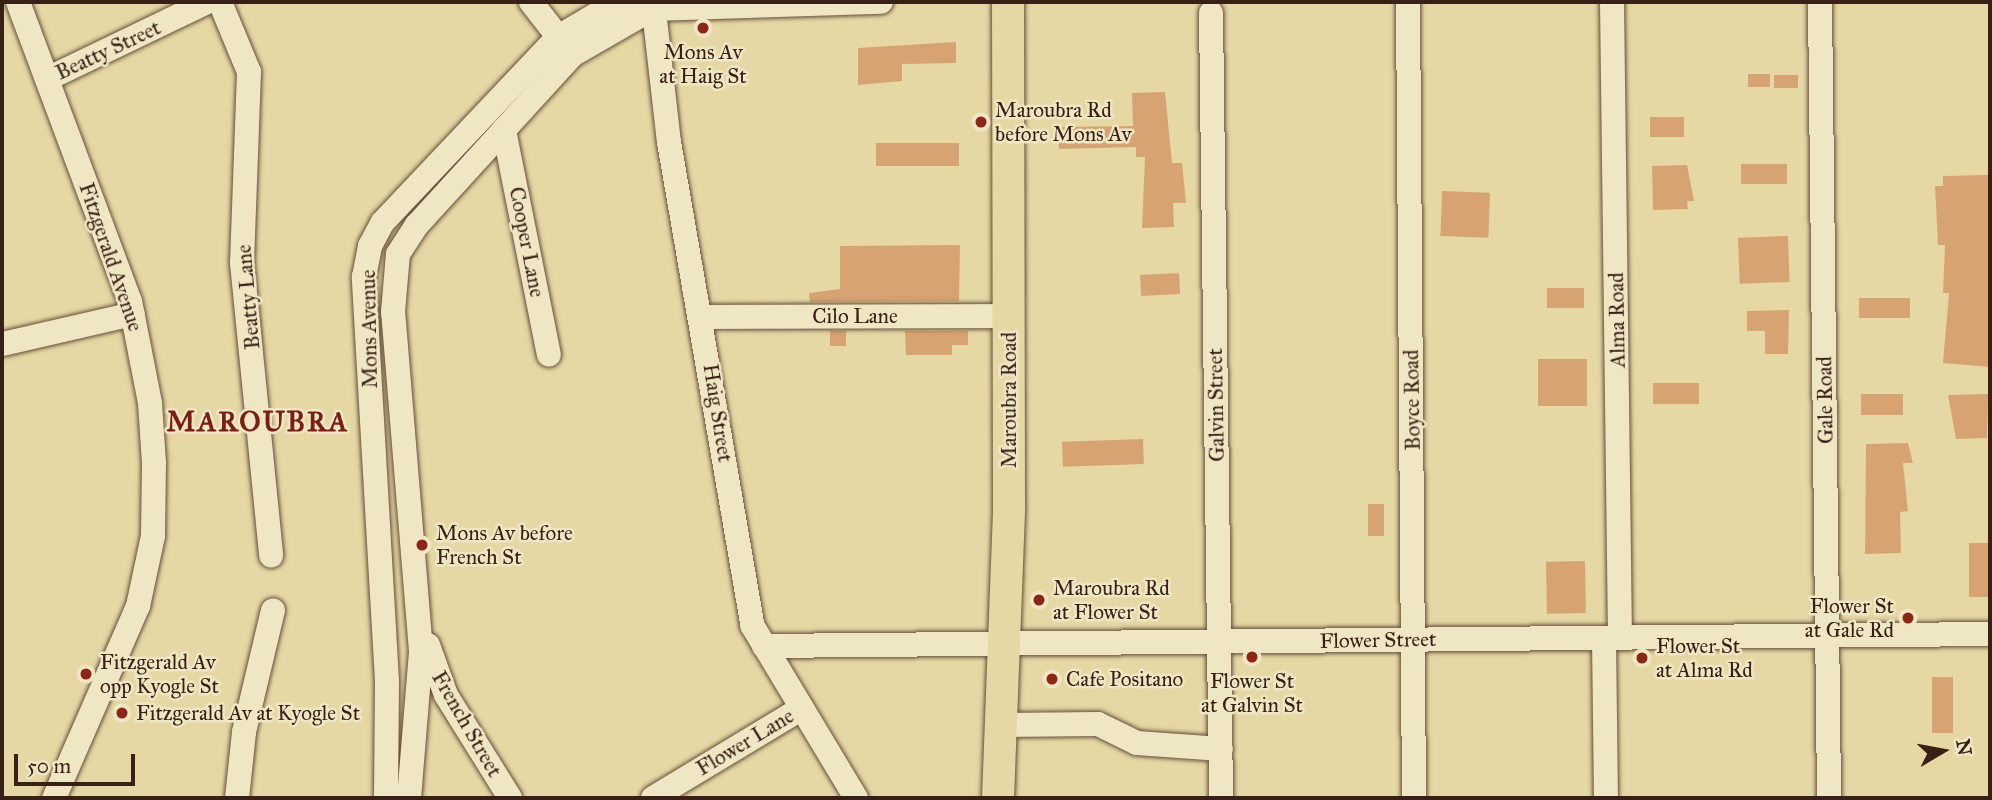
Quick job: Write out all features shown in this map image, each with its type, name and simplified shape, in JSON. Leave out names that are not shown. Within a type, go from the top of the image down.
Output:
[{"type":"main road","name":"Maroubra Road","points":[[998,798],[1004,643],[1008,2]]},
{"type":"street","name":"Fitzgerald Avenue","points":[[18,2],[134,314],[150,403],[153,536],[138,606],[54,798]]},
{"type":"street","name":"Beatty Street","points":[[47,79],[207,2]]},
{"type":"street","name":"Beatty Lane","points":[[220,2],[249,72],[242,263],[271,556]]},
{"type":"street","points":[[531,2],[565,46]]},
{"type":"street","name":"Mons Avenue","points":[[386,798],[387,681],[365,301],[370,246],[399,202],[604,10],[626,3],[652,6],[881,2]]},
{"type":"street","name":"Boyce Road","points":[[1408,2],[1414,798]]},
{"type":"street","name":"Alma Road","points":[[1606,798],[1612,638],[1612,2]]},
{"type":"street","name":"Gale Road","points":[[1820,2],[1829,798]]},
{"type":"street","name":"Haig Street","points":[[652,6],[669,142],[752,625],[856,798]]},
{"type":"street","name":"Galvin Street","points":[[1211,13],[1221,798]]},
{"type":"street","name":"Mons Avenue","points":[[409,798],[420,673],[419,607],[405,496],[392,279],[398,254],[417,225],[504,130],[565,46]]},
{"type":"street","name":"Cooper Lane","points":[[504,130],[549,355]]},
{"type":"street","points":[[2,344],[134,314]]},
{"type":"street","name":"Cilo Lane","points":[[701,317],[1008,316]]},
{"type":"street","name":"French Street","points":[[419,607],[438,678],[510,798]]},
{"type":"street","points":[[237,798],[244,732],[274,610]]},
{"type":"street","name":"Flower Street","points":[[764,646],[1990,634]]},
{"type":"street","name":"Flower Lane","points":[[653,798],[802,708]]},
{"type":"street","points":[[1000,725],[1098,724],[1137,743],[1221,749]]},
{"type":"building","points":[[956,42],[956,63],[902,64],[902,81],[858,85],[858,48]]},
{"type":"building","points":[[1748,74],[1770,74],[1770,87],[1748,87]]},
{"type":"building","points":[[1774,75],[1798,75],[1798,88],[1774,88]]},
{"type":"building","points":[[1165,92],[1172,163],[1182,163],[1186,203],[1173,203],[1174,227],[1142,228],[1145,157],[1136,157],[1136,147],[1059,149],[1058,127],[1133,126],[1132,93]]},
{"type":"building","points":[[1650,117],[1684,117],[1684,137],[1650,137]]},
{"type":"building","points":[[876,143],[959,143],[959,166],[876,166]]},
{"type":"building","points":[[1741,164],[1787,164],[1787,184],[1741,184]]},
{"type":"building","points":[[1687,165],[1694,201],[1687,201],[1688,209],[1653,210],[1652,166]]},
{"type":"building","points":[[1989,175],[1990,367],[1943,363],[1949,293],[1943,293],[1945,245],[1938,245],[1935,186],[1943,186],[1943,176]]},
{"type":"building","points":[[1442,191],[1490,193],[1488,238],[1440,236]]},
{"type":"building","points":[[1788,236],[1790,282],[1740,284],[1738,238]]},
{"type":"building","points":[[960,245],[959,301],[810,302],[809,293],[840,289],[840,246]]},
{"type":"building","points":[[1179,273],[1180,294],[1141,296],[1140,275]]},
{"type":"building","points":[[1547,288],[1584,288],[1584,308],[1547,308]]},
{"type":"building","points":[[1859,298],[1910,298],[1910,318],[1859,318]]},
{"type":"building","points":[[1789,310],[1788,354],[1765,354],[1765,331],[1747,331],[1747,311]]},
{"type":"building","points":[[830,331],[846,331],[846,346],[830,346]]},
{"type":"building","points":[[905,331],[968,331],[968,345],[952,345],[952,355],[906,355]]},
{"type":"building","points":[[1538,359],[1587,359],[1587,406],[1538,406]]},
{"type":"building","points":[[1653,383],[1699,383],[1699,404],[1653,404]]},
{"type":"building","points":[[1861,394],[1903,394],[1903,415],[1861,415]]},
{"type":"building","points":[[1988,394],[1987,438],[1956,439],[1948,395]]},
{"type":"building","points":[[1143,439],[1144,464],[1063,467],[1062,442]]},
{"type":"building","points":[[1908,443],[1913,463],[1903,463],[1908,511],[1900,512],[1901,553],[1865,554],[1866,444]]},
{"type":"building","points":[[1368,504],[1384,504],[1384,536],[1368,536]]},
{"type":"building","points":[[1969,543],[1990,543],[1990,597],[1969,597]]},
{"type":"building","points":[[1585,561],[1586,613],[1547,614],[1546,562]]},
{"type":"building","points":[[1932,677],[1953,677],[1953,733],[1932,733]]},
{"type":"place","name":"Mons Av at Haig St","points":[[703,28]]},
{"type":"place","name":"Maroubra Rd before Mons Av","points":[[981,122]]},
{"type":"place","name":"Mons Av before French St","points":[[422,545]]},
{"type":"place","name":"Maroubra Rd at Flower St","points":[[1039,600]]},
{"type":"place","name":"Flower St at Gale Rd","points":[[1908,618]]},
{"type":"place","name":"Flower St at Galvin St","points":[[1252,657]]},
{"type":"place","name":"Flower St at Alma Rd","points":[[1642,658]]},
{"type":"place","name":"Fitzgerald Av opp Kyogle St","points":[[86,674]]},
{"type":"place","name":"Cafe Positano","points":[[1052,679]]},
{"type":"place","name":"Fitzgerald Av at Kyogle St","points":[[122,713]]},
{"type":"district","name":"MAROUBRA","points":[[258,422]]}]
